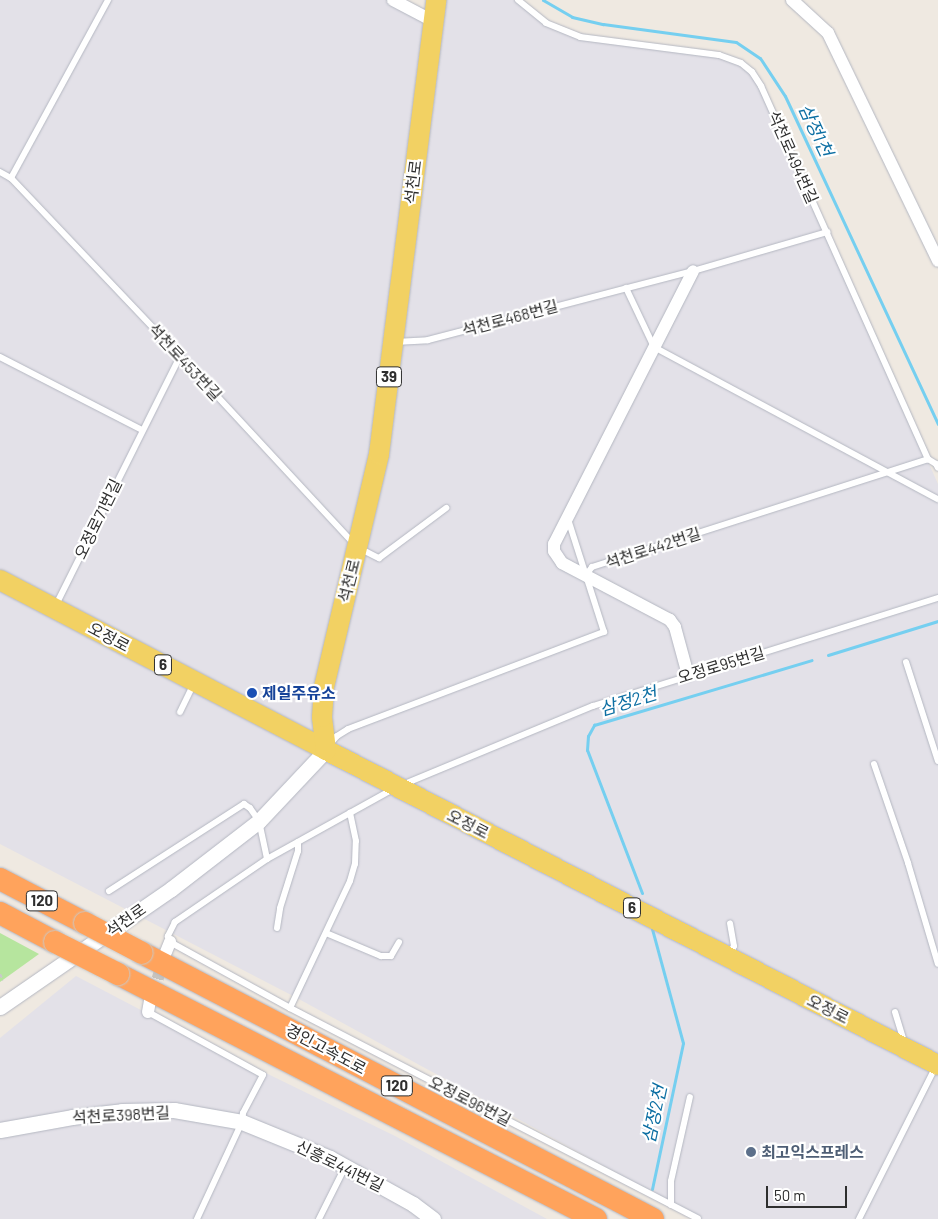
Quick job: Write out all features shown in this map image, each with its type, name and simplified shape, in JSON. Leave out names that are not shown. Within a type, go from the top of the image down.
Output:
[{"type":"highway","name":"경인고속도로","points":[[0,879],[653,1219]]},
{"type":"highway","name":"경인고속도로","points":[[0,913],[596,1219]]},
{"type":"highway","points":[[502,1171],[577,1219]]},
{"type":"main road","name":"석천로","points":[[326,750],[322,717],[324,687],[379,454],[436,0]]},
{"type":"main road","name":"오정로","points":[[0,580],[396,787],[938,1064]]},
{"type":"street","points":[[393,0],[433,21]]},
{"type":"street","points":[[792,0],[828,32],[938,262]]},
{"type":"street","points":[[688,675],[674,627],[670,620],[562,563],[554,551],[554,544],[693,271]]},
{"type":"street","name":"석천로","points":[[0,1007],[171,889],[259,821],[326,750]]},
{"type":"street","name":"석천로398번길","points":[[0,1130],[72,1117],[122,1111],[174,1110],[242,1122]]},
{"type":"street","name":"신흥로441번길","points":[[242,1122],[330,1158],[413,1204],[433,1219]]},
{"type":"lane","points":[[11,178],[108,0]]},
{"type":"lane","name":"석천로494번길","points":[[518,0],[546,23],[580,38],[719,55],[741,63],[752,72],[827,232],[928,459],[936,464],[938,468]]},
{"type":"lane","name":"석천로453번길","points":[[0,172],[11,178],[180,356],[357,547]]},
{"type":"lane","name":"석천로468번길","points":[[393,342],[428,340],[693,271],[827,232]]},
{"type":"lane","points":[[626,288],[654,347],[938,499]]},
{"type":"lane","name":"오정로71번길","points":[[54,608],[180,356]]},
{"type":"lane","points":[[0,357],[142,430]]},
{"type":"lane","name":"석천로442번길","points":[[326,750],[337,736],[348,729],[604,632],[586,575],[592,567],[890,473],[928,459]]},
{"type":"lane","points":[[357,547],[379,558],[446,508]]},
{"type":"lane","points":[[567,518],[586,575]]},
{"type":"lane","name":"오정로95번길","points":[[396,787],[593,706],[938,598]]},
{"type":"lane","points":[[906,662],[938,761]]},
{"type":"lane","points":[[180,712],[194,682]]},
{"type":"lane","points":[[874,764],[908,863],[938,964]]},
{"type":"lane","name":"오정로96번길","points":[[396,787],[268,859],[175,922],[168,936],[168,947],[698,1219]]},
{"type":"lane","points":[[109,891],[244,804],[250,808],[259,821],[268,859]]},
{"type":"lane","points":[[290,1008],[350,881],[355,864],[356,841],[350,813]]},
{"type":"lane","points":[[277,928],[280,908],[298,852],[298,842]]},
{"type":"lane","points":[[728,957],[734,946],[730,923]]},
{"type":"lane","points":[[326,933],[381,956],[391,956],[399,942]]},
{"type":"lane","points":[[149,1006],[263,1075],[243,1113],[242,1122],[197,1219]]},
{"type":"lane","points":[[895,1012],[906,1049]]},
{"type":"lane","points":[[859,1219],[938,1064]]},
{"type":"lane","points":[[671,1205],[671,1181],[690,1097]]},
{"type":"lane","points":[[319,1219],[345,1167]]},
{"type":"path","points":[[0,974],[3,980]]},
{"type":"shaded area","points":[[0,0],[393,0],[433,21],[436,0],[519,0],[563,32],[719,55],[741,63],[761,86],[938,484],[938,1219],[701,1219],[297,998],[0,844]]},
{"type":"shaded area","points":[[76,976],[200,1041],[395,1136],[547,1219],[0,1219],[0,1038]]},
{"type":"green space","points":[[0,933],[39,954],[0,982]]},
{"type":"waterway","name":"삼정1천","points":[[543,0],[572,17],[603,24],[736,42],[760,58],[785,96],[938,424]]},
{"type":"waterway","name":"삼정2천","points":[[828,655],[938,621]]},
{"type":"waterway","name":"삼정2천","points":[[642,893],[587,750],[588,736],[594,725],[812,660]]},
{"type":"waterway","name":"삼정2천","points":[[652,929],[683,1043],[652,1189]]},
{"type":"tunnel","points":[[152,996],[164,958]]},
{"type":"place","name":"제일주유소","points":[[252,693]]},
{"type":"place","name":"최고익스프레스","points":[[751,1152]]}]
